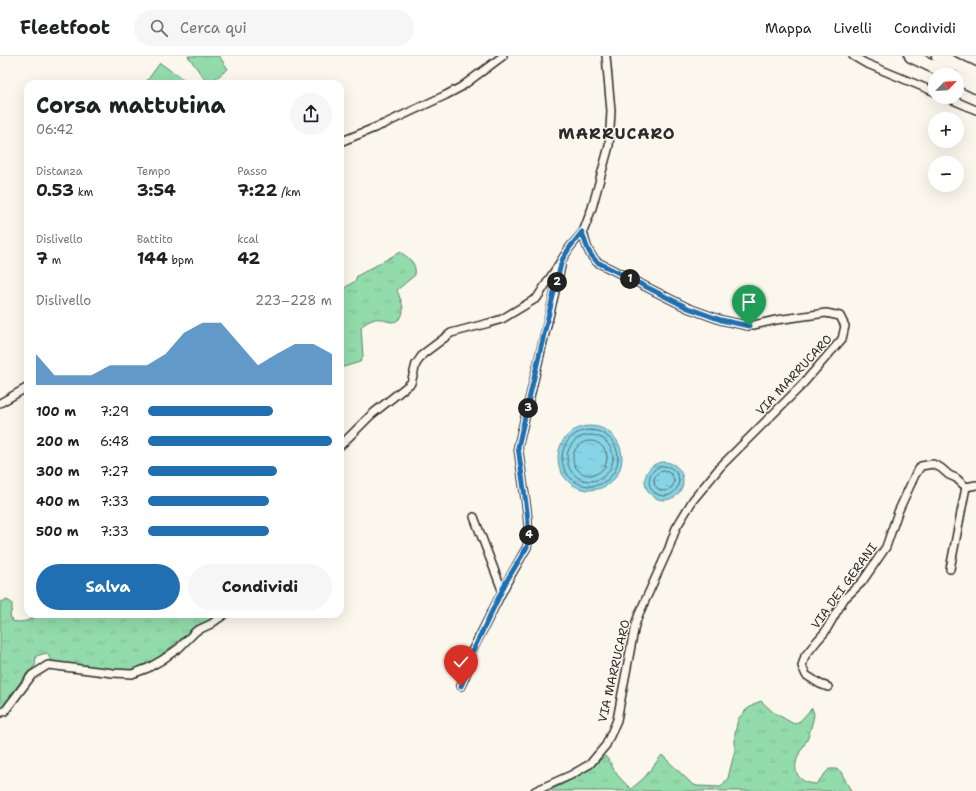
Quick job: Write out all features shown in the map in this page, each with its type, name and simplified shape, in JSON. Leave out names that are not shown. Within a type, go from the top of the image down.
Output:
[{"type":"highway","points":[[912,56],[937,68]]},
{"type":"highway","points":[[938,56],[976,74]]},
{"type":"highway","points":[[964,81],[976,87]]},
{"type":"street","points":[[344,140],[384,124],[451,93],[503,56]]},
{"type":"street","points":[[344,442],[371,415],[411,382],[416,364],[423,354],[451,333],[502,319],[538,298],[570,247],[582,232],[592,208],[609,146],[611,111],[606,56]]},
{"type":"street","points":[[853,56],[928,89]]},
{"type":"street","points":[[962,104],[976,110]]},
{"type":"street","name":"VIA MARRUCARO","points":[[535,791],[571,775],[590,764],[606,745],[617,720],[637,620],[669,548],[676,528],[693,500],[721,466],[801,386],[842,340],[845,326],[840,316],[826,313],[776,320],[749,326],[721,320],[688,308],[597,262],[592,258],[588,250],[582,232]]},
{"type":"street","points":[[461,686],[467,672],[470,657],[506,582],[527,547],[529,536],[527,511],[518,447],[562,260]]},
{"type":"street","points":[[0,403],[24,389]]},
{"type":"street","name":"VIA DEI GERANI","points":[[828,687],[806,675],[802,666],[805,656],[825,632],[844,600],[862,582],[886,547],[898,512],[915,475],[922,466],[933,464],[956,478],[966,487]]},
{"type":"street","points":[[950,569],[966,487],[976,485]]},
{"type":"street","points":[[474,517],[502,590]]},
{"type":"street","points":[[0,713],[5,711],[32,675],[48,665],[90,671],[132,674],[148,668],[162,660],[179,648],[196,631],[219,618]]},
{"type":"green space","points":[[188,56],[219,56],[228,69],[213,80],[205,80]]},
{"type":"green space","points":[[160,63],[184,80],[147,80]]},
{"type":"green space","points":[[400,252],[412,261],[415,267],[415,275],[397,290],[403,308],[402,316],[394,322],[375,319],[367,322],[361,327],[363,357],[360,362],[344,367],[344,288],[355,281],[357,276]]},
{"type":"green space","points":[[7,600],[12,603],[10,615],[12,621],[16,622],[35,618],[214,618],[198,626],[159,657],[143,666],[129,670],[95,669],[52,662],[47,653],[36,656],[35,666],[26,674],[4,705],[0,708],[0,602]]},
{"type":"green space","points":[[761,701],[773,712],[794,724],[800,721],[812,708],[814,716],[808,738],[797,760],[796,771],[801,779],[816,784],[829,769],[836,769],[841,772],[851,791],[548,791],[578,776],[605,756],[614,770],[631,789],[644,778],[662,755],[692,784],[697,786],[721,787],[728,778],[735,750],[735,733],[738,719],[746,710]]},
{"type":"water","points":[[590,426],[608,432],[616,440],[622,458],[616,476],[608,484],[590,490],[572,484],[564,476],[558,458],[564,440],[572,432]]},
{"type":"water","points":[[660,462],[668,462],[680,471],[683,481],[680,491],[674,497],[668,500],[660,500],[648,491],[645,485],[645,477],[654,465]]},
{"type":"district","name":"MARRUCARO","points":[[617,133]]},
{"type":"route","points":[[461,686],[467,672],[470,657],[506,582],[527,547],[529,536],[527,511],[518,447],[562,260],[582,232],[592,258],[597,262],[688,308],[721,320],[749,326]]}]
